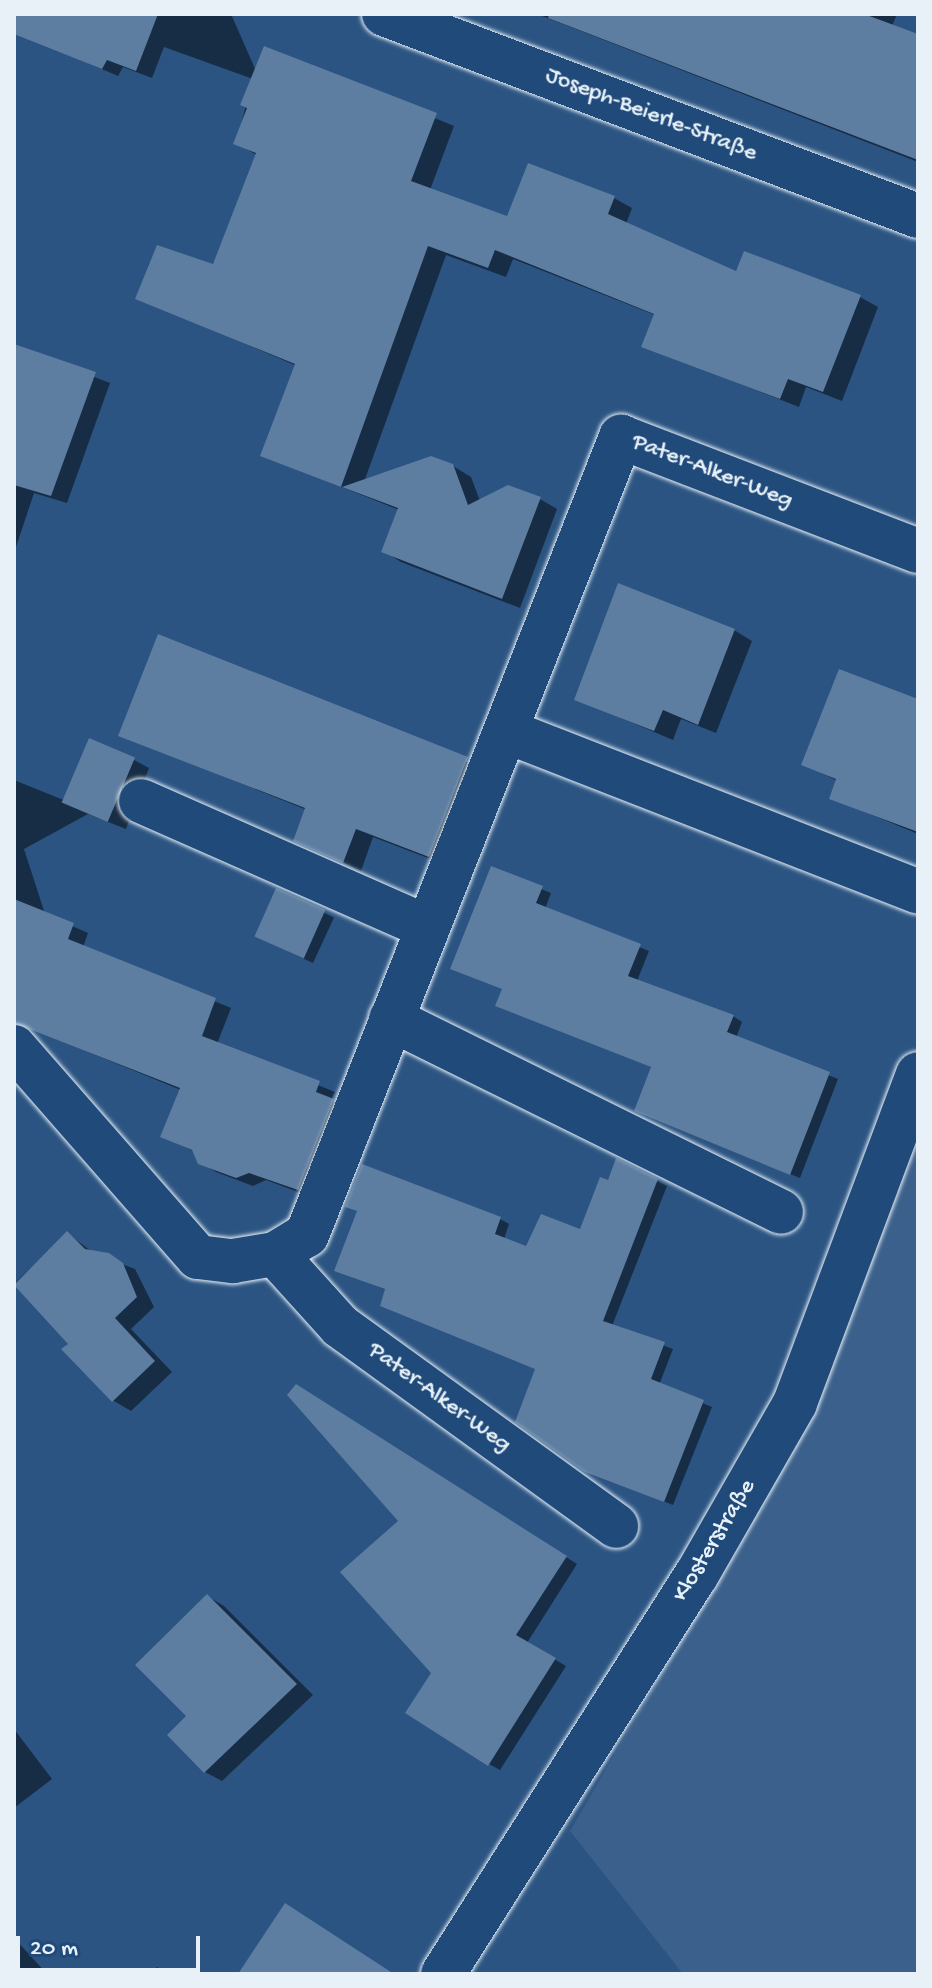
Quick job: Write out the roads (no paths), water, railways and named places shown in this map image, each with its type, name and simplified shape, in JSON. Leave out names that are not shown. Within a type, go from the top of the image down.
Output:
[{"type":"street","name":"Joseph-Beierle-Straße","points":[[384,14],[918,216]]},
{"type":"street","name":"Pater-Alker-Weg","points":[[14,1047],[198,1257],[233,1261],[275,1254],[307,1235],[621,437],[918,551]]},
{"type":"street","points":[[506,731],[918,892]]},
{"type":"street","points":[[141,801],[427,927]]},
{"type":"street","points":[[391,1019],[781,1212]]},
{"type":"street","name":"Klosterstraße","points":[[443,1974],[696,1576],[795,1403],[918,1074]]},
{"type":"street","name":"Pater-Alker-Weg","points":[[275,1254],[340,1326],[616,1526]]}]
